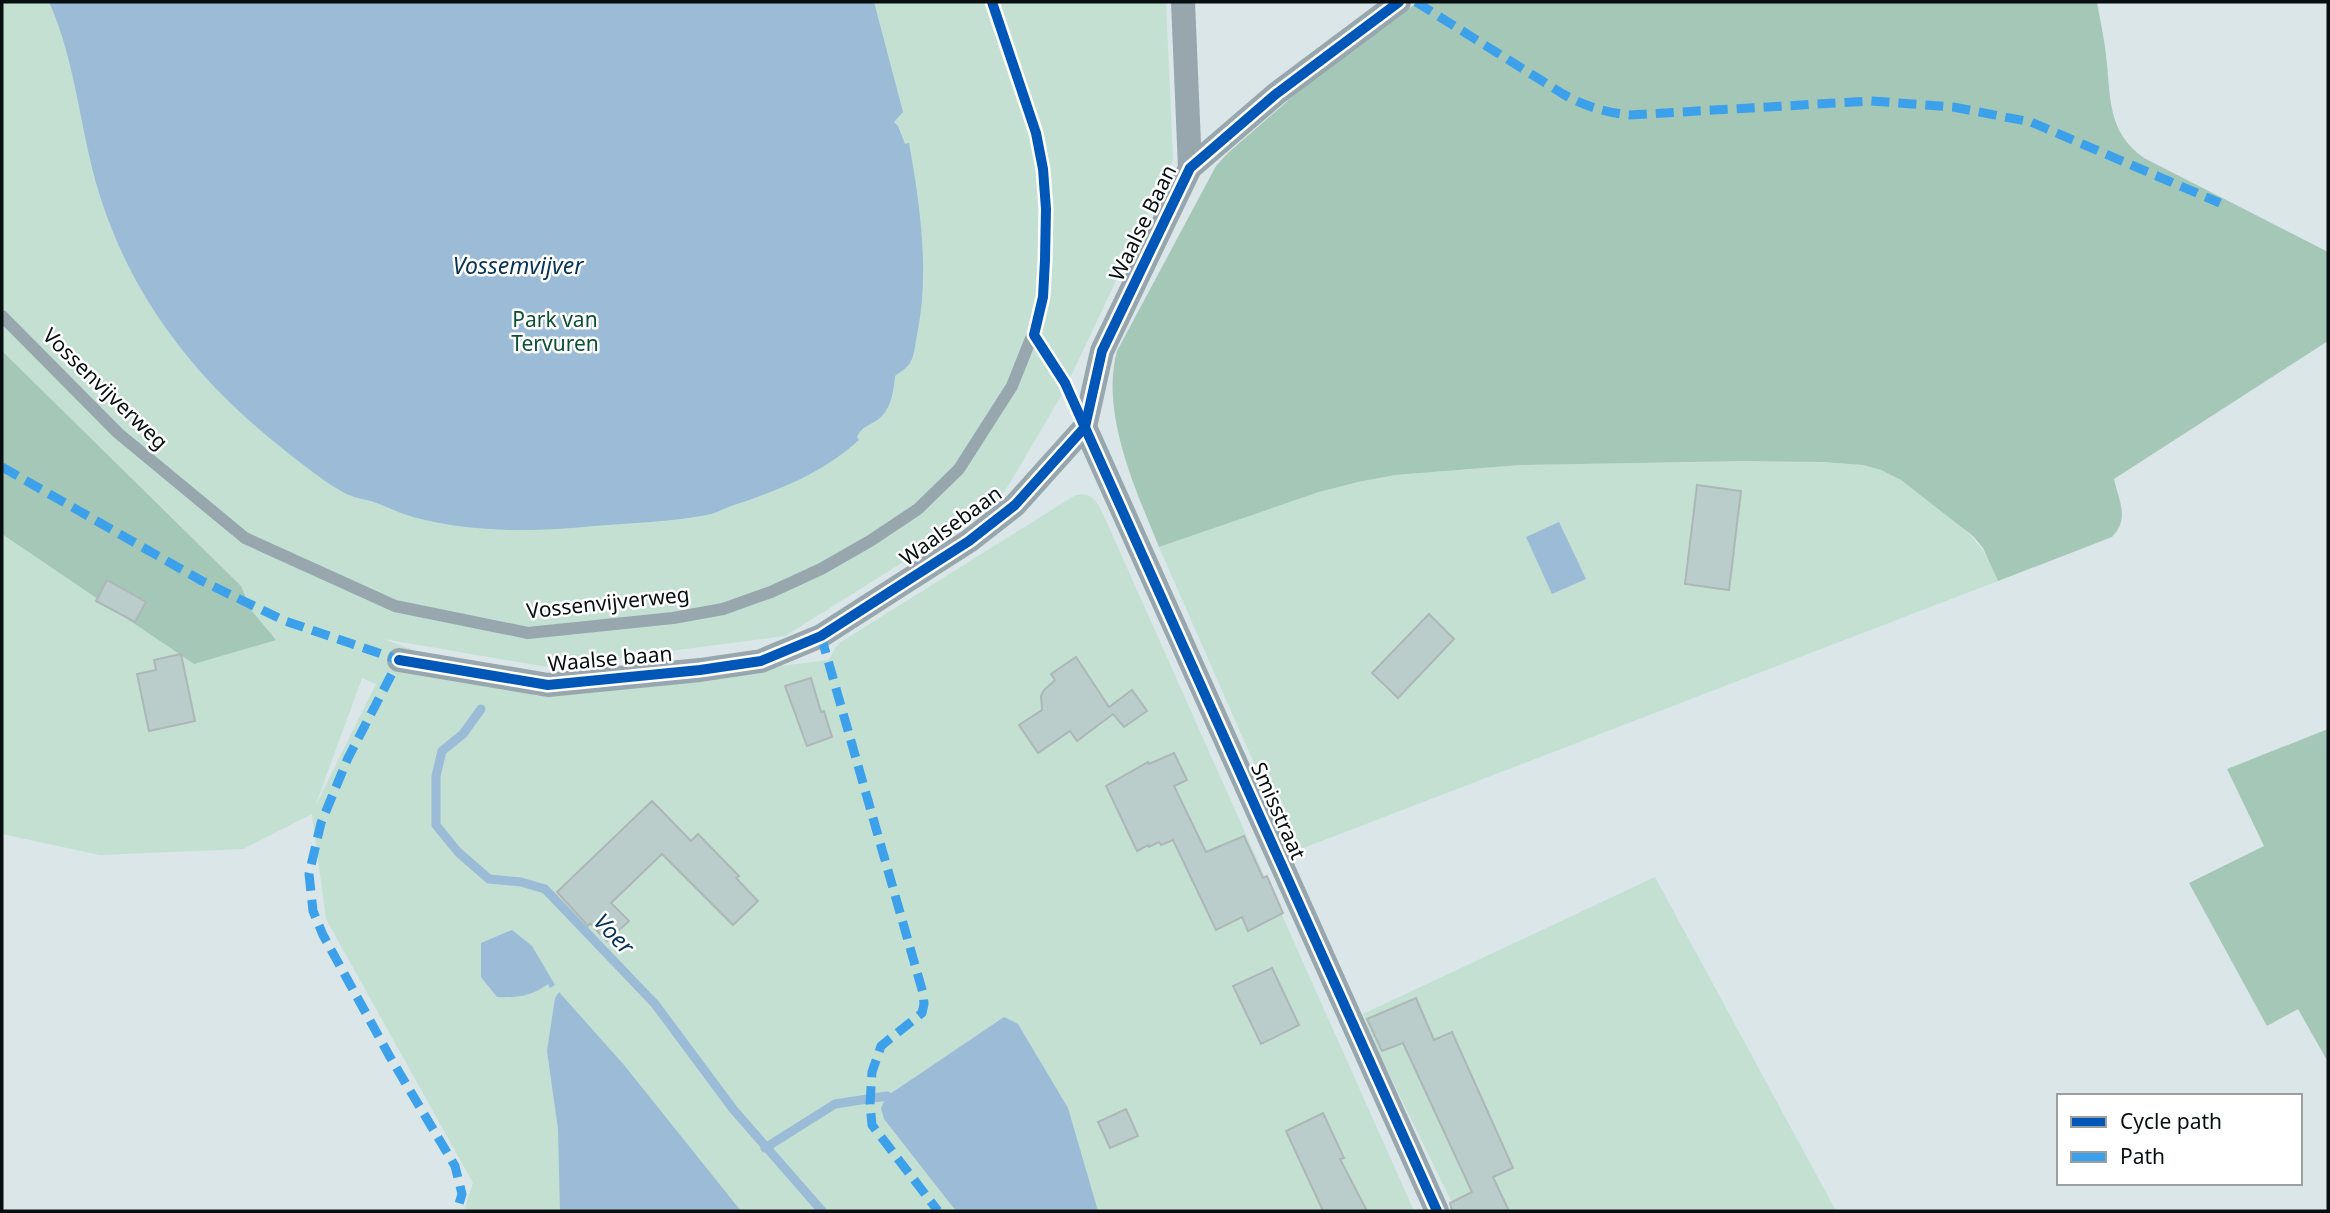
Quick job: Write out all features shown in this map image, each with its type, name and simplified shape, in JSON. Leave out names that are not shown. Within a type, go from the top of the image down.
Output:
[{"type":"street","points":[[1184,2],[1190,168]]},
{"type":"street","name":"Waalse Baan","points":[[1085,427],[1102,351],[1190,168],[1276,94],[1399,2]]},
{"type":"street","name":"Waalsebaan","points":[[821,636],[958,548],[1006,512],[1085,427]]},
{"type":"street","name":"Smisstraat","points":[[1085,427],[1437,1211]]},
{"type":"street","name":"Waalse baan","points":[[399,660],[548,685],[700,670],[761,661],[821,636]]},
{"type":"lane","name":"Vossenvijverweg","points":[[2,316],[118,433],[245,538],[395,606],[528,633],[673,618],[723,609],[771,593],[821,569],[918,509],[959,470],[1012,386],[1034,335],[1043,297],[1046,209],[1043,169],[1036,133],[992,2]]},
{"type":"lane","points":[[1034,335],[1065,383],[1085,427]]},
{"type":"green space","name":"Park van Tervuren","points":[[2,2],[1166,2],[1173,160],[1064,391],[1008,486],[999,499],[985,511],[785,636],[547,667],[384,639],[536,696],[829,660],[841,642],[1074,496],[1089,496],[1103,514],[1414,1211],[464,1211],[473,1183],[326,919],[312,814],[243,849],[100,855],[2,834]],"holes":[[[362,678],[376,684],[316,805]]]},
{"type":"green space","points":[[1418,2],[2097,2],[2110,98],[2123,136],[2144,158],[2328,252],[2328,341],[2114,479],[2122,516],[2121,523],[2112,537],[1998,581],[1983,548],[1973,536],[1901,480],[1863,465],[1825,462],[1520,465],[1395,475],[1319,492],[1159,547],[1131,476],[1117,425],[1113,375],[1117,351],[1216,166],[1316,76]]},
{"type":"green space","points":[[2,351],[241,586],[251,610],[276,640],[194,664],[2,534]]},
{"type":"green space","points":[[1831,461],[1865,466],[1888,473],[1910,486],[1967,532],[1981,548],[1998,581],[1293,852],[1159,547],[1319,492],[1395,475],[1520,465]]},
{"type":"green space","points":[[2328,729],[2328,1062],[2298,1009],[2267,1026],[2189,883],[2264,846],[2227,769]]},
{"type":"green space","points":[[1655,877],[1836,1211],[1456,1211],[1379,1053],[1363,1014]]},
{"type":"water","name":"Vossemvijver","points":[[49,2],[874,2],[903,112],[894,122],[905,144],[909,143],[920,214],[923,287],[912,358],[908,366],[895,376],[892,396],[885,412],[862,430],[857,437],[859,440],[845,452],[800,479],[711,514],[665,521],[503,530],[435,522],[349,495],[283,449],[225,398],[199,370],[153,309],[117,242],[103,205],[73,77],[59,26]]},
{"type":"water","points":[[1559,522],[1586,579],[1552,594],[1526,537]]},
{"type":"water","points":[[512,930],[532,946],[555,985],[550,988],[548,984],[524,995],[497,997],[481,977],[481,943]]},
{"type":"water","points":[[559,992],[624,1065],[741,1211],[560,1211],[558,1129],[547,1051],[555,998]]},
{"type":"water","points":[[1004,1017],[1018,1024],[1068,1108],[1098,1211],[956,1211],[884,1119],[881,1108],[887,1096]]},
{"type":"building","points":[[1697,485],[1741,491],[1729,590],[1685,584]]},
{"type":"building","points":[[107,580],[146,602],[135,622],[96,601]]},
{"type":"building","points":[[1429,614],[1454,639],[1398,698],[1372,673]]},
{"type":"building","points":[[181,654],[195,721],[149,731],[137,674],[156,670],[154,660]]},
{"type":"building","points":[[1076,657],[1109,707],[1132,690],[1147,711],[1124,727],[1113,714],[1077,741],[1070,731],[1038,753],[1019,725],[1042,710],[1041,696],[1055,680],[1051,674]]},
{"type":"building","points":[[811,678],[832,737],[807,746],[785,686]]},
{"type":"building","points":[[1174,753],[1187,780],[1174,786],[1206,852],[1244,836],[1263,878],[1267,876],[1283,913],[1248,931],[1242,917],[1216,930],[1173,840],[1161,845],[1159,842],[1149,847],[1148,845],[1137,851],[1106,786],[1148,762],[1149,764]]},
{"type":"building","points":[[652,801],[691,841],[698,834],[739,876],[736,878],[758,901],[733,925],[662,854],[611,903],[629,921],[607,941],[590,923],[588,926],[557,892]]},
{"type":"building","points":[[1272,968],[1299,1025],[1261,1044],[1233,986]]},
{"type":"building","points":[[1416,998],[1434,1040],[1452,1032],[1513,1168],[1493,1177],[1509,1211],[1452,1211],[1450,1203],[1472,1192],[1403,1043],[1382,1051],[1367,1019]]},
{"type":"building","points":[[1126,1109],[1138,1136],[1110,1148],[1098,1122]]},
{"type":"building","points":[[1323,1113],[1344,1158],[1340,1159],[1367,1211],[1323,1211],[1286,1131]]},
{"type":"waterway","name":"Voer","points":[[481,709],[463,734],[442,751],[436,776],[436,825],[458,852],[489,879],[521,882],[545,889],[655,1004],[733,1109],[822,1211]]},
{"type":"waterway","points":[[765,1148],[835,1104],[887,1096]]},
{"type":"marked path","points":[[1416,2],[1563,94],[1603,110],[1629,115],[1871,101],[1953,107],[2031,122],[2220,203]]},
{"type":"marked path","points":[[2,467],[202,581],[285,621],[399,660],[348,758],[321,823],[309,874],[313,911],[323,935],[390,1057],[455,1166],[462,1194],[457,1211]]},
{"type":"marked path","points":[[821,636],[923,993],[922,1013],[881,1046],[872,1072],[872,1125],[938,1211]]},
{"type":"cycle path","points":[[992,2],[1036,133],[1043,169],[1046,209],[1043,297],[1034,335],[1065,383],[1437,1211]]},
{"type":"cycle path","points":[[399,660],[548,685],[700,670],[761,661],[821,636],[969,541],[1015,505],[1085,427],[1102,351],[1190,168],[1276,94],[1399,2]]}]
